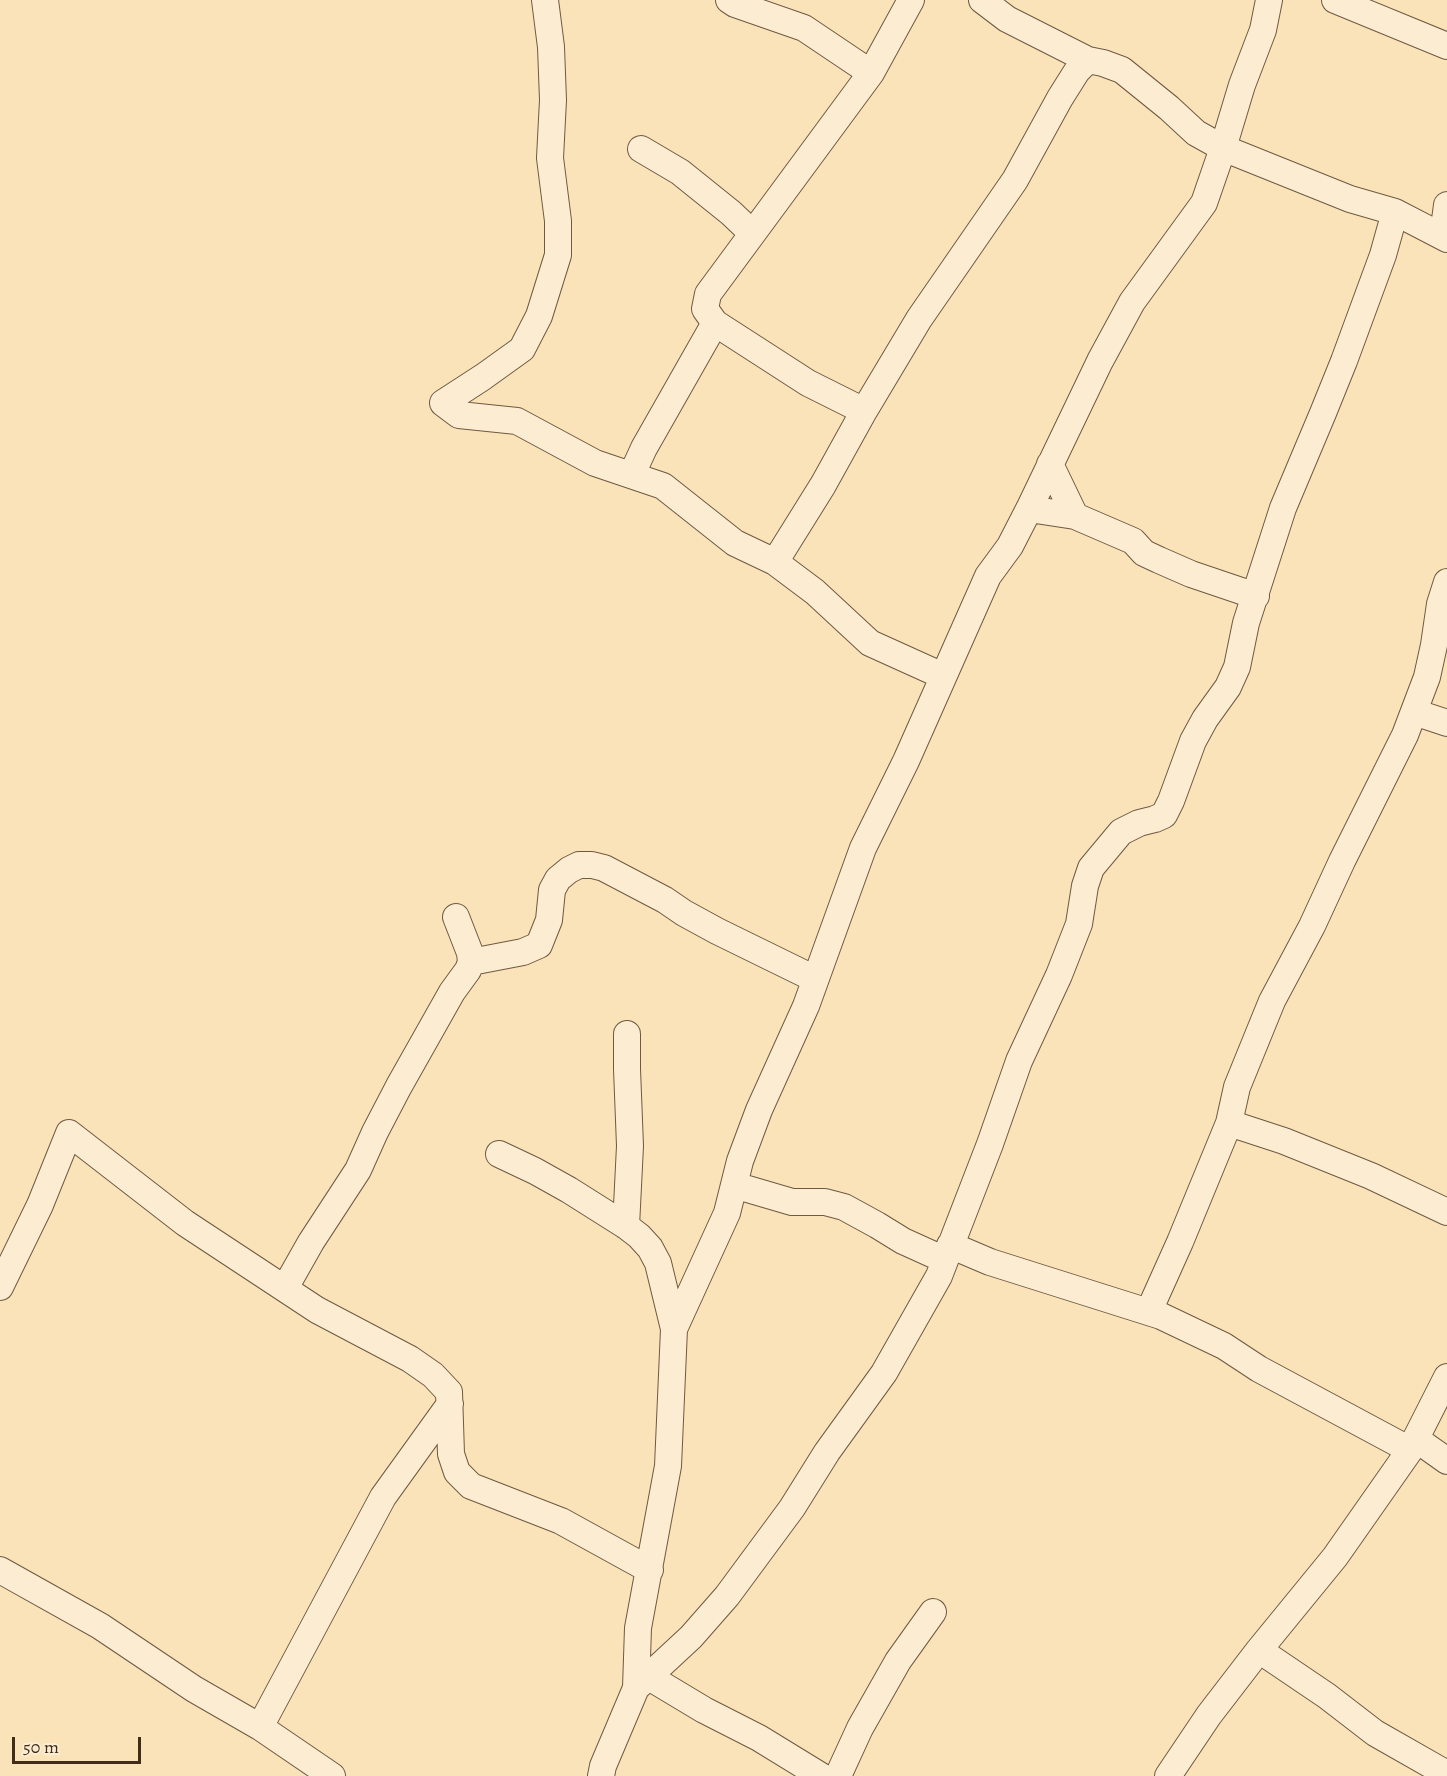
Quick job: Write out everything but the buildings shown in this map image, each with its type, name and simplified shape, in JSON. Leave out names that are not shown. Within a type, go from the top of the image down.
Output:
[{"type":"street","points":[[545,0],[551,47],[553,100],[550,158],[558,221],[558,255],[539,315],[522,349],[443,403],[459,415],[517,421],[595,463],[663,486],[735,543],[775,562],[815,592],[870,643],[943,676]]},
{"type":"street","points":[[729,0],[804,28],[871,73]]},
{"type":"street","points":[[864,411],[807,382],[715,324],[705,309],[708,294],[871,73],[911,0]]},
{"type":"street","points":[[982,0],[1007,19],[1088,60],[1122,70],[1170,108],[1196,133],[1223,148],[1350,199],[1395,212],[1447,239]]},
{"type":"street","points":[[674,1329],[727,1213],[740,1161],[759,1110],[806,1006],[863,848],[906,761],[988,576],[1010,546],[1100,361],[1132,302],[1204,203],[1242,85],[1263,30],[1269,0]]},
{"type":"street","points":[[1335,0],[1447,46]]},
{"type":"street","points":[[775,562],[823,485],[919,319],[1015,180],[1060,98],[1077,71],[1088,60]]},
{"type":"street","points":[[641,149],[680,171],[752,233]]},
{"type":"street","points":[[1447,205],[1444,220],[1447,222]]},
{"type":"street","points":[[601,1776],[603,1766],[643,1683],[691,1637],[720,1604],[792,1508],[827,1452],[884,1373],[939,1276],[1019,1061],[1059,975],[1078,924],[1091,868],[1121,832],[1164,814],[1172,801],[1193,741],[1205,719],[1228,687],[1237,667],[1246,623],[1282,508],[1344,361],[1383,255],[1395,212]]},
{"type":"street","points":[[632,474],[644,448],[715,324]]},
{"type":"street","points":[[1050,464],[1075,516]]},
{"type":"street","points":[[1029,509],[1075,516],[1132,541],[1144,553],[1159,560],[1191,574],[1256,596]]},
{"type":"street","points":[[1149,1311],[1229,1122],[1237,1087],[1272,1001],[1312,926],[1405,735],[1427,677],[1440,604],[1447,582]]},
{"type":"street","points":[[1414,712],[1447,723]]},
{"type":"street","points":[[285,1288],[311,1242],[358,1170],[399,1086],[471,962],[522,952],[539,945],[549,920],[552,890],[558,879],[568,870],[579,865],[604,868],[717,931],[815,978]]},
{"type":"street","points":[[456,917],[464,935],[471,962]]},
{"type":"street","points":[[626,1226],[630,1146],[627,1034]]},
{"type":"street","points":[[1229,1122],[1371,1176],[1447,1212]]},
{"type":"street","points":[[0,1287],[40,1205],[69,1133],[185,1223],[317,1310],[410,1359],[433,1375],[449,1392],[451,1454],[458,1472],[471,1486],[561,1521],[650,1570]]},
{"type":"street","points":[[499,1154],[535,1171],[626,1226],[650,1248],[658,1263],[674,1329],[668,1466],[638,1628],[643,1683]]},
{"type":"street","points":[[734,1185],[792,1202],[825,1202],[844,1207],[903,1241],[990,1262],[1149,1311],[1224,1346],[1259,1369],[1447,1461]]},
{"type":"street","points":[[1168,1776],[1209,1714],[1335,1557],[1413,1445],[1447,1377]]},
{"type":"street","points":[[260,1727],[383,1497],[450,1404]]},
{"type":"street","points":[[0,1570],[100,1626],[194,1689],[260,1727],[332,1776]]},
{"type":"street","points":[[838,1776],[860,1728],[898,1662],[933,1612]]},
{"type":"street","points":[[1259,1650],[1327,1696],[1375,1733],[1447,1774]]},
{"type":"street","points":[[643,1683],[759,1738],[821,1776]]}]
